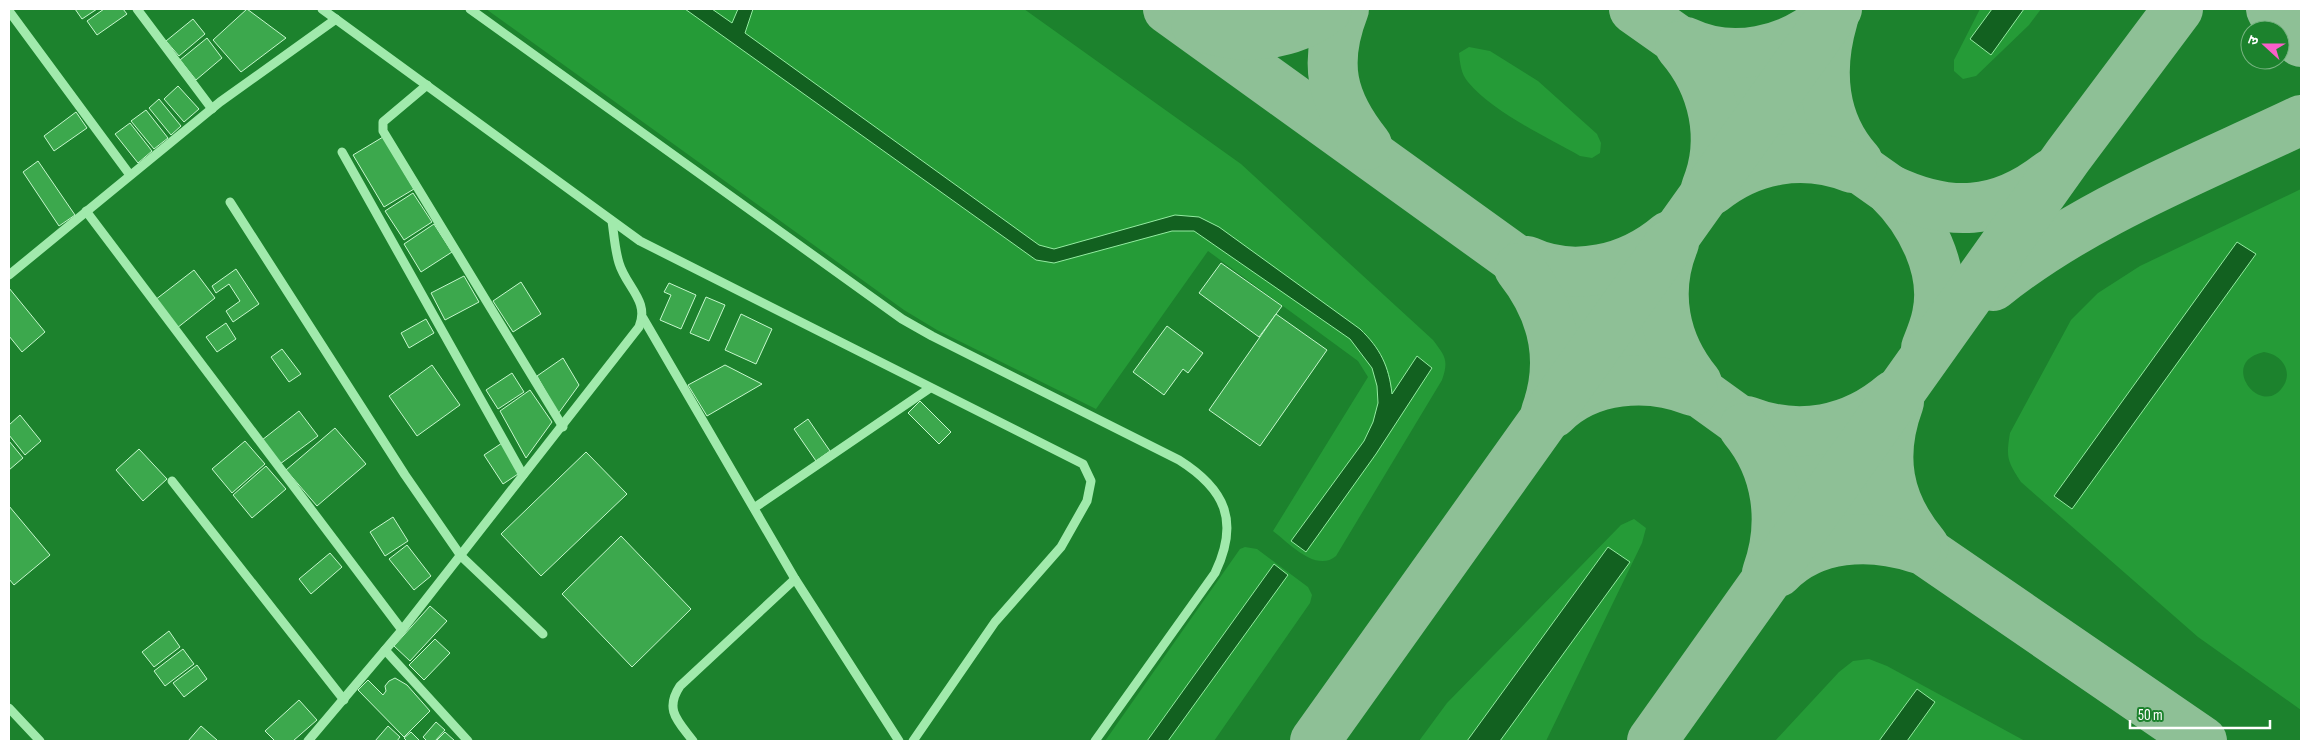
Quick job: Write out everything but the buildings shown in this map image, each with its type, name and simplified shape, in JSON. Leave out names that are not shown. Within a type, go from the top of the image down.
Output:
[{"type":"street","points":[[137,9],[212,109]]},
{"type":"street","points":[[322,9],[640,241],[1083,464],[1091,481],[1087,501],[1061,546],[995,622],[912,741]]},
{"type":"street","points":[[470,9],[902,319],[932,336],[1179,460],[1198,472],[1212,485],[1222,500],[1227,519],[1223,556],[1215,573],[1096,741]]},
{"type":"street","points":[[9,11],[130,175]]},
{"type":"street","points":[[9,274],[212,109],[336,19]]},
{"type":"street","points":[[427,85],[383,122],[383,132],[562,427]]},
{"type":"street","points":[[342,152],[523,475]]},
{"type":"street","points":[[230,202],[405,475],[461,556],[543,634]]},
{"type":"street","points":[[86,212],[402,630]]},
{"type":"street","points":[[612,221],[620,265],[640,300],[642,318],[795,579],[899,741]]},
{"type":"street","points":[[308,741],[386,650],[461,556],[639,327],[642,318]]},
{"type":"street","points":[[754,508],[930,388]]},
{"type":"street","points":[[172,481],[344,700]]},
{"type":"street","points":[[692,741],[676,720],[671,707],[673,696],[680,686],[795,579]]},
{"type":"street","points":[[386,650],[468,741]]},
{"type":"street","points":[[9,708],[40,741]]},
{"type":"shaded area","points":[[486,9],[1024,9],[1241,164],[1433,340],[1445,358],[1442,380],[1336,556],[1320,561],[1311,559],[1273,531],[1368,377],[1358,361],[1208,251],[1096,409],[937,330],[904,310]]},
{"type":"shaded area","points":[[685,9],[712,9],[732,23],[738,9],[753,9],[745,33],[1039,245],[1054,249],[1175,215],[1199,217],[1219,227],[1360,329],[1373,343],[1386,366],[1392,394],[1417,356],[1432,368],[1376,454],[1306,552],[1291,541],[1364,441],[1373,422],[1378,403],[1377,386],[1372,368],[1350,339],[1194,231],[1172,231],[1054,263],[1036,260]]},
{"type":"shaded area","points":[[1980,9],[1992,9],[1970,39],[1991,55],[2024,9],[2041,9],[2029,25],[1976,76],[1963,79],[1954,71],[1954,60]]},
{"type":"shaded area","points":[[1992,9],[2024,9],[1991,55],[1970,39]]},
{"type":"shaded area","points":[[1469,47],[1490,51],[1538,81],[1597,134],[1601,143],[1600,153],[1592,158],[1580,156],[1521,123],[1492,104],[1468,82],[1462,72],[1459,53]]},
{"type":"shaded area","points":[[2301,189],[2301,710],[2198,637],[2021,482],[2010,464],[2008,448],[2010,433],[2071,320],[2098,293],[2140,266]],"holes":[[[2237,242],[2256,254],[2072,509],[2054,496]],[[2264,352],[2280,359],[2287,373],[2284,385],[2275,394],[2265,396],[2256,393],[2248,386],[2244,376],[2244,366],[2250,358]]]},
{"type":"shaded area","points":[[2237,242],[2256,254],[2072,509],[2054,496]]},
{"type":"shaded area","points":[[1634,519],[1646,528],[1642,543],[1546,741],[1500,741],[1630,562],[1608,547],[1467,741],[1419,741],[1447,703],[1621,525]]},
{"type":"shaded area","points":[[1245,547],[1257,549],[1308,587],[1312,595],[1310,603],[1214,741],[1168,741],[1287,575],[1274,564],[1147,741],[1105,741],[1240,549]]},
{"type":"shaded area","points":[[1608,547],[1630,562],[1500,741],[1467,741]]},
{"type":"shaded area","points":[[1274,564],[1288,575],[1168,741],[1147,741]]},
{"type":"shaded area","points":[[1869,659],[1887,666],[2025,741],[1907,741],[1935,702],[1917,689],[1879,741],[1775,741],[1839,672],[1853,661]]},
{"type":"shaded area","points":[[1917,689],[1935,702],[1907,741],[1879,741]]},
{"type":"taxiway","points":[[1168,9],[1833,488],[2202,741]]},
{"type":"taxiway","points":[[1196,24],[1212,30],[1229,33],[1263,34],[1297,26],[1327,9]]},
{"type":"taxiway","points":[[1344,9],[1337,29],[1334,47],[1334,80],[1345,112],[1367,145]]},
{"type":"taxiway","points":[[1634,9],[1889,189],[1900,201],[1911,215],[1928,246],[1938,280],[1939,298],[1937,315],[1926,348]]},
{"type":"taxiway","points":[[1315,741],[1837,9]]},
{"type":"taxiway","points":[[1652,741],[2068,156],[2178,9]]},
{"type":"taxiway","points":[[2271,9],[2274,15],[2301,42]]},
{"type":"taxiway","points":[[1686,42],[1704,49],[1722,52],[1741,53],[1759,51],[1795,39],[1826,19]]},
{"type":"taxiway","points":[[1833,19],[1826,57],[1826,95],[1830,113],[1837,130],[1858,162]]},
{"type":"taxiway","points":[[1680,46],[1692,61],[1701,78],[1713,114],[1716,132],[1715,151],[1712,170],[1706,188]]},
{"type":"taxiway","points":[[1993,286],[2065,236],[2103,215],[2181,175],[2301,120]]},
{"type":"taxiway","points":[[1712,190],[1744,170],[1779,160],[1815,159],[1834,162],[1852,168]]},
{"type":"taxiway","points":[[1889,189],[1932,204],[1952,208],[1972,208],[1992,205],[2012,198],[2051,174]]},
{"type":"taxiway","points":[[1527,261],[1545,268],[1564,271],[1601,269],[1637,257],[1669,236]]},
{"type":"taxiway","points":[[1674,243],[1668,261],[1665,280],[1666,316],[1670,334],[1677,351],[1697,383]]},
{"type":"taxiway","points":[[1519,268],[1531,284],[1540,301],[1552,337],[1555,355],[1555,374],[1546,412]]},
{"type":"taxiway","points":[[1553,413],[1568,401],[1584,392],[1601,385],[1620,382],[1657,382],[1676,385],[1693,391]]},
{"type":"taxiway","points":[[1747,421],[1766,427],[1786,430],[1824,429],[1860,417],[1894,395]]},
{"type":"taxiway","points":[[1899,402],[1889,441],[1888,460],[1890,478],[1902,513],[1924,546]]},
{"type":"taxiway","points":[[1744,428],[1764,461],[1775,497],[1776,535],[1767,573]]},
{"type":"taxiway","points":[[1778,572],[1792,560],[1808,551],[1825,544],[1843,540],[1880,540],[1916,548]]}]
